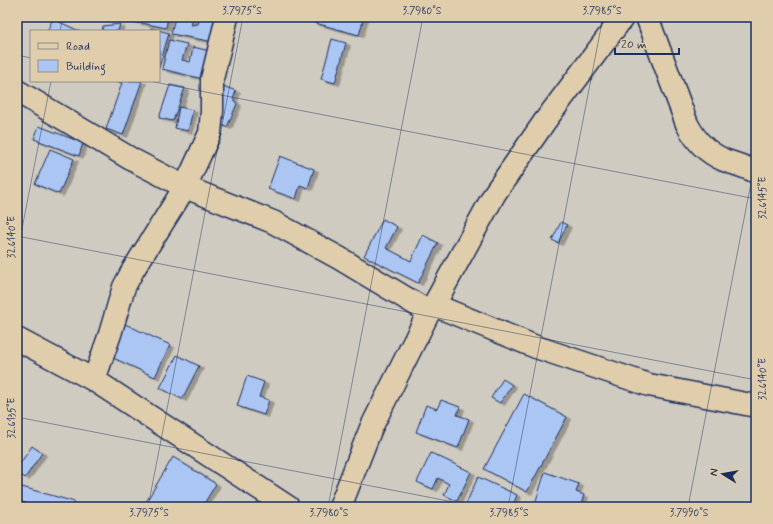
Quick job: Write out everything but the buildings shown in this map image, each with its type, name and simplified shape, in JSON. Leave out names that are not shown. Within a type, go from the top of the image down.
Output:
[{"type":"street","points":[[94,380],[124,287],[185,187],[210,133],[212,79],[227,17]]},
{"type":"street","points":[[340,507],[371,428],[431,309],[496,193],[545,121],[623,17]]},
{"type":"street","points":[[647,17],[687,124],[695,139],[701,146],[714,155],[724,160],[740,164],[756,172]]},
{"type":"street","points":[[17,90],[131,159],[185,187],[273,222],[431,309],[536,347],[649,385],[756,406]]},
{"type":"street","points":[[17,339],[94,380],[288,507]]}]
